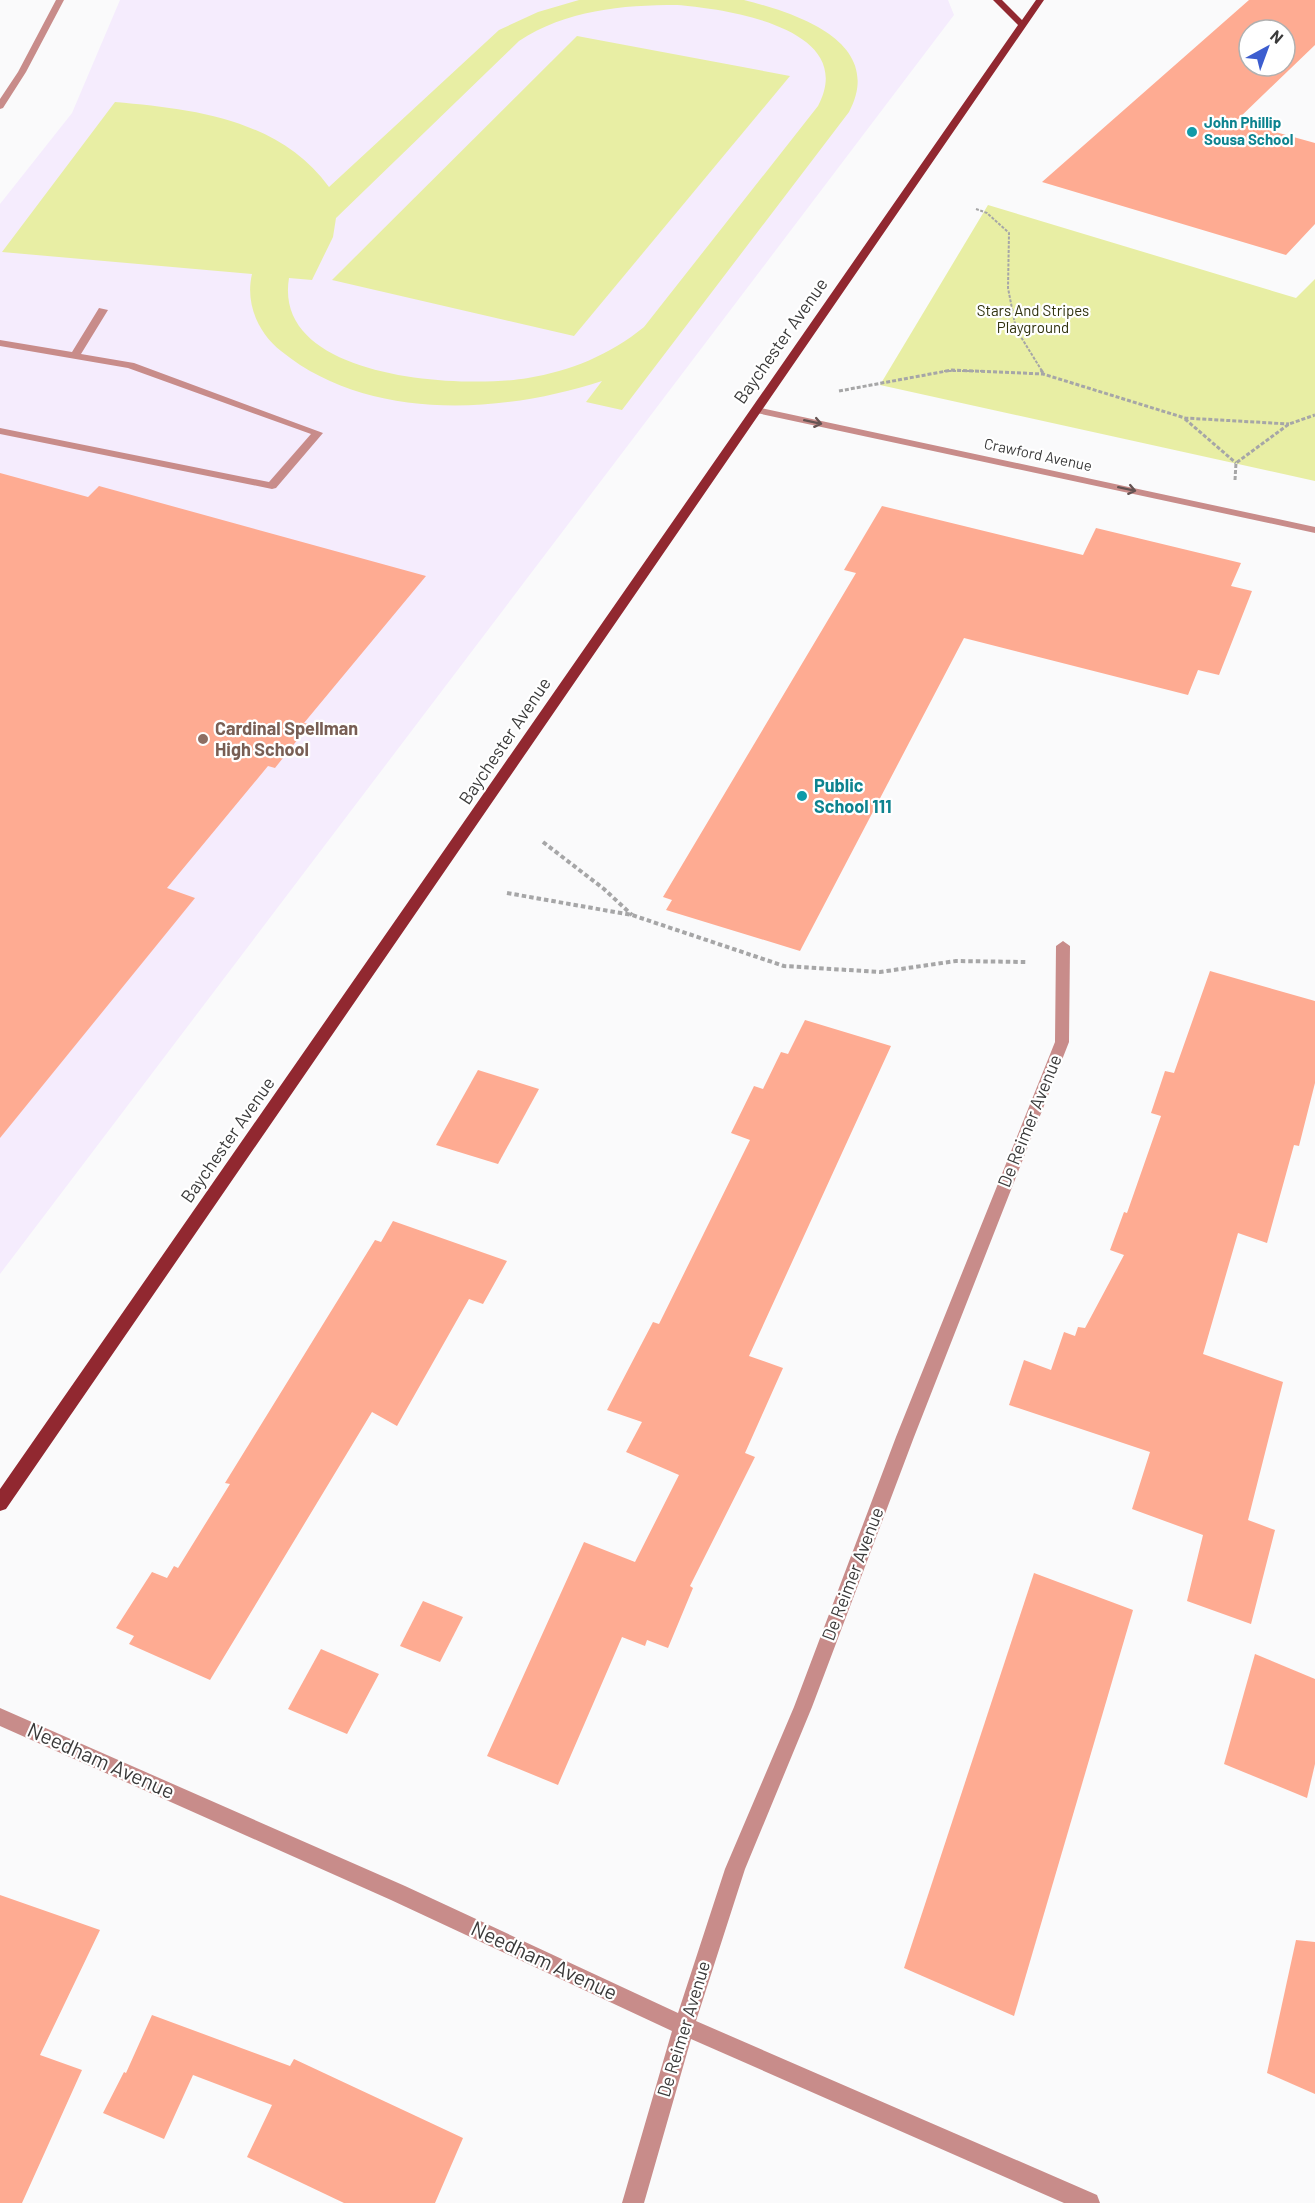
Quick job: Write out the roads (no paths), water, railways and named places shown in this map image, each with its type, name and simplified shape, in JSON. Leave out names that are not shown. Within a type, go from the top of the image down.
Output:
[{"type":"main road","points":[[997,0],[1023,25]]},
{"type":"main road","name":"Baychester Avenue","points":[[0,1503],[1040,0]]},
{"type":"street","points":[[0,106],[22,72],[60,0]]},
{"type":"street","points":[[75,355],[103,310]]},
{"type":"street","points":[[0,343],[130,365],[318,433],[272,486],[0,431]]},
{"type":"street","name":"Crawford Avenue","points":[[756,410],[1315,530]]},
{"type":"street","name":"De Reimer Avenue","points":[[633,2203],[684,2026],[735,1869],[803,1707],[910,1426],[1062,1042],[1063,954]]},
{"type":"street","name":"Needham Avenue","points":[[0,1717],[398,1893],[684,2026],[1089,2203]]},
{"type":"place","name":"John Phillip Sousa School","points":[[1192,132]]},
{"type":"place","name":"Cardinal Spellman High School","points":[[203,739]]},
{"type":"place","name":"Public School 111","points":[[802,796]]},
{"type":"park label","name":"Stars And Stripes Playground","points":[[1033,320]]}]
